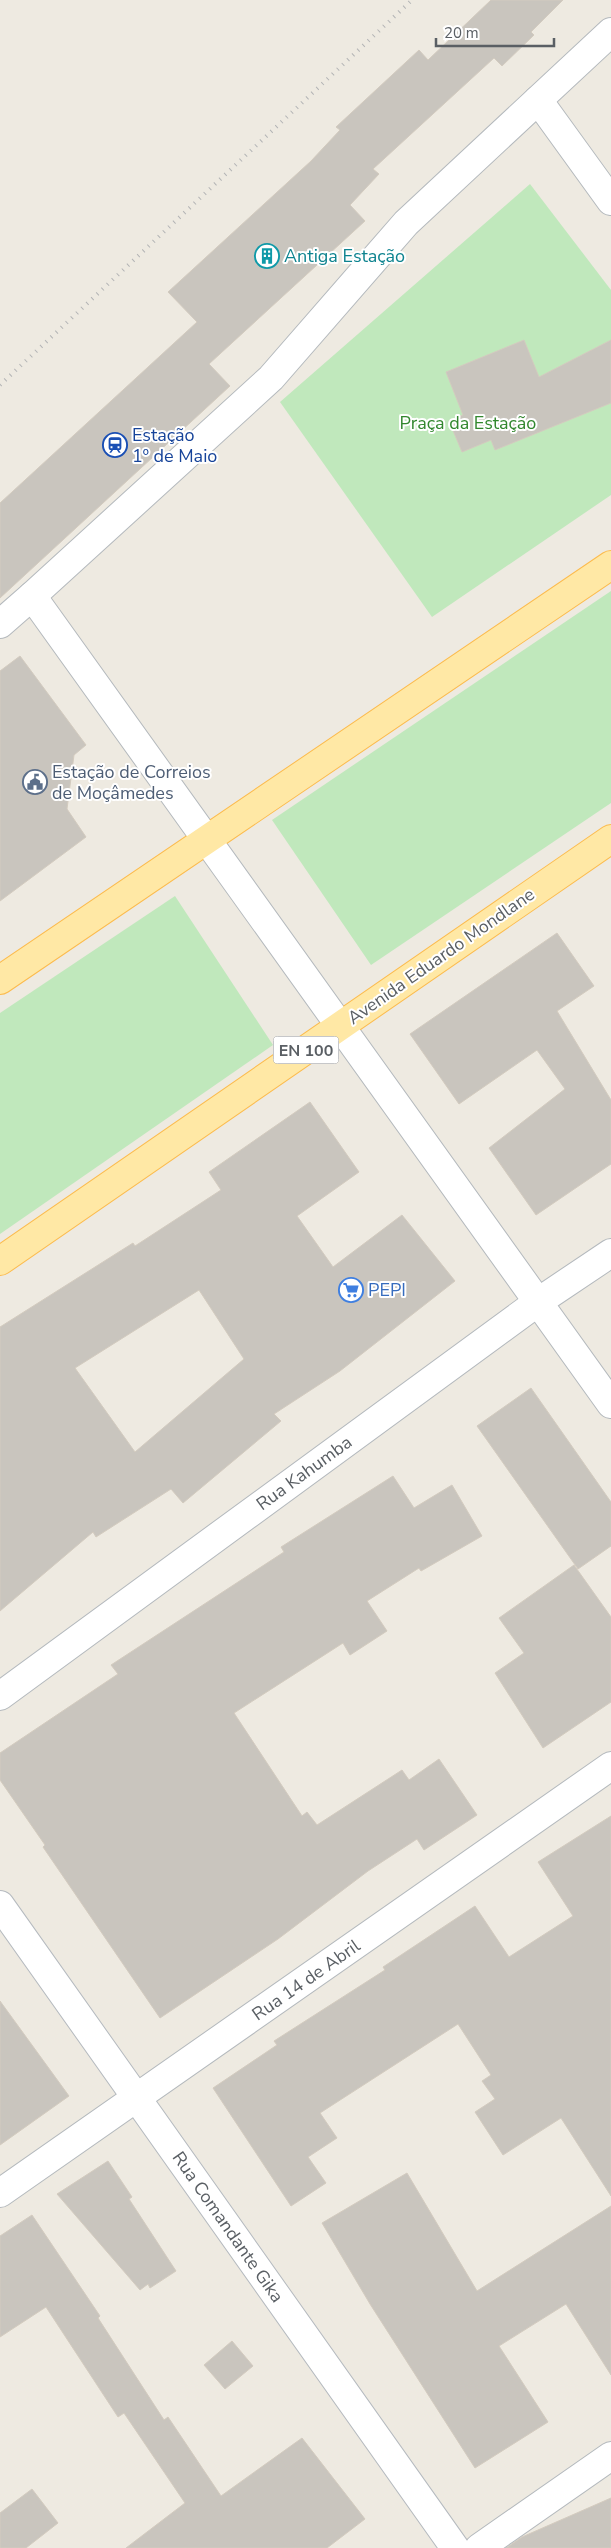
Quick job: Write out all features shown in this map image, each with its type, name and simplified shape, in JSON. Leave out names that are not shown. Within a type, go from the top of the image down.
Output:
[{"type":"main road","points":[[0,980],[611,565]]},
{"type":"main road","name":"Avenida Eduardo Mondlane","points":[[0,1261],[611,839]]},
{"type":"street","points":[[0,624],[271,378],[406,224],[611,32]]},
{"type":"street","points":[[538,100],[611,201]]},
{"type":"street","points":[[32,596],[205,841],[611,1404]]},
{"type":"street","name":"Rua Kahumba","points":[[0,1696],[538,1302],[611,1253]]},
{"type":"street","name":"Rua 14 de Abril","points":[[0,2193],[611,1766]]},
{"type":"street","name":"Rua Comandante Gika","points":[[0,1905],[456,2548]]},
{"type":"street","points":[[479,2548],[611,2456]]},
{"type":"green space","name":"Praça da Estação","points":[[530,184],[611,290],[611,495],[432,617],[280,402]]},
{"type":"green space","points":[[611,591],[611,803],[371,965],[272,820]]},
{"type":"green space","points":[[175,896],[273,1045],[0,1234],[0,1013]]},
{"type":"building","points":[[491,0],[563,0],[531,32],[534,35],[502,66],[494,58],[373,169],[379,174],[350,205],[365,221],[209,364],[230,386],[0,598],[0,503],[197,322],[168,292],[311,161],[340,130],[336,127],[419,50],[428,60]]},
{"type":"building","points":[[524,340],[539,377],[611,340],[611,403],[495,450],[491,440],[462,452],[449,421],[463,415],[446,372]]},
{"type":"building","name":"Estação de Correios de Moçâmedes","points":[[20,656],[86,745],[74,755],[67,809],[86,837],[0,901],[0,671]]},
{"type":"building","points":[[557,933],[594,986],[557,1011],[611,1100],[611,1164],[536,1215],[489,1148],[565,1089],[537,1050],[459,1104],[410,1034]]},
{"type":"building","points":[[310,1102],[359,1172],[297,1216],[333,1267],[402,1215],[455,1281],[340,1371],[274,1414],[281,1421],[183,1503],[171,1489],[96,1537],[93,1532],[0,1611],[0,1327],[133,1243],[135,1246],[221,1190],[209,1172]],"holes":[[[199,1290],[244,1359],[135,1452],[75,1368]]]},
{"type":"building","points":[[531,1388],[611,1502],[611,1546],[578,1569],[477,1426]]},
{"type":"building","points":[[393,1476],[414,1508],[452,1485],[482,1536],[421,1571],[419,1568],[367,1601],[387,1631],[350,1655],[343,1643],[234,1713],[302,1816],[307,1812],[317,1825],[402,1770],[409,1780],[439,1759],[477,1815],[424,1850],[417,1839],[368,1871],[278,1939],[160,2018],[43,1847],[45,1845],[0,1780],[0,1753],[118,1674],[111,1665],[284,1552],[281,1547]]},
{"type":"building","points":[[574,1565],[611,1617],[611,1702],[543,1748],[495,1673],[524,1653],[499,1618]]},
{"type":"building","points":[[611,1816],[611,2196],[561,2118],[503,2155],[475,2112],[495,2099],[482,2081],[491,2075],[458,2024],[320,2113],[337,2138],[308,2157],[326,2183],[291,2206],[213,2088],[277,2045],[274,2041],[385,1970],[383,1967],[475,1906],[509,1957],[573,1916],[538,1862]]},
{"type":"building","points":[[0,2001],[69,2096],[0,2145]]},
{"type":"building","points":[[108,2161],[132,2197],[129,2199],[176,2271],[150,2288],[148,2284],[140,2290],[57,2194]]},
{"type":"building","points":[[407,2173],[477,2291],[611,2206],[611,2375],[566,2304],[499,2346],[548,2422],[475,2468],[370,2304],[322,2223]]},
{"type":"building","points":[[32,2215],[100,2316],[98,2318],[164,2420],[168,2417],[221,2496],[302,2438],[365,2519],[327,2548],[126,2548],[185,2503],[124,2413],[118,2417],[46,2307],[0,2337],[0,2236]]},
{"type":"building","points":[[232,2341],[253,2366],[225,2389],[204,2365]]},
{"type":"building","points":[[32,2489],[58,2523],[26,2548],[0,2548],[0,2513]]},
{"type":"building","points":[[611,2498],[611,2548],[506,2548],[522,2537]]},
{"type":"railway","points":[[0,385],[412,0]]},
{"type":"place","name":"Antiga Estação","points":[[267,256]]},
{"type":"place","name":"Estação 1º de Maio","points":[[115,445]]},
{"type":"place","name":"Estação de Correios de Moçâmedes","points":[[35,782]]},
{"type":"place","name":"PEPI","points":[[351,1290]]}]
